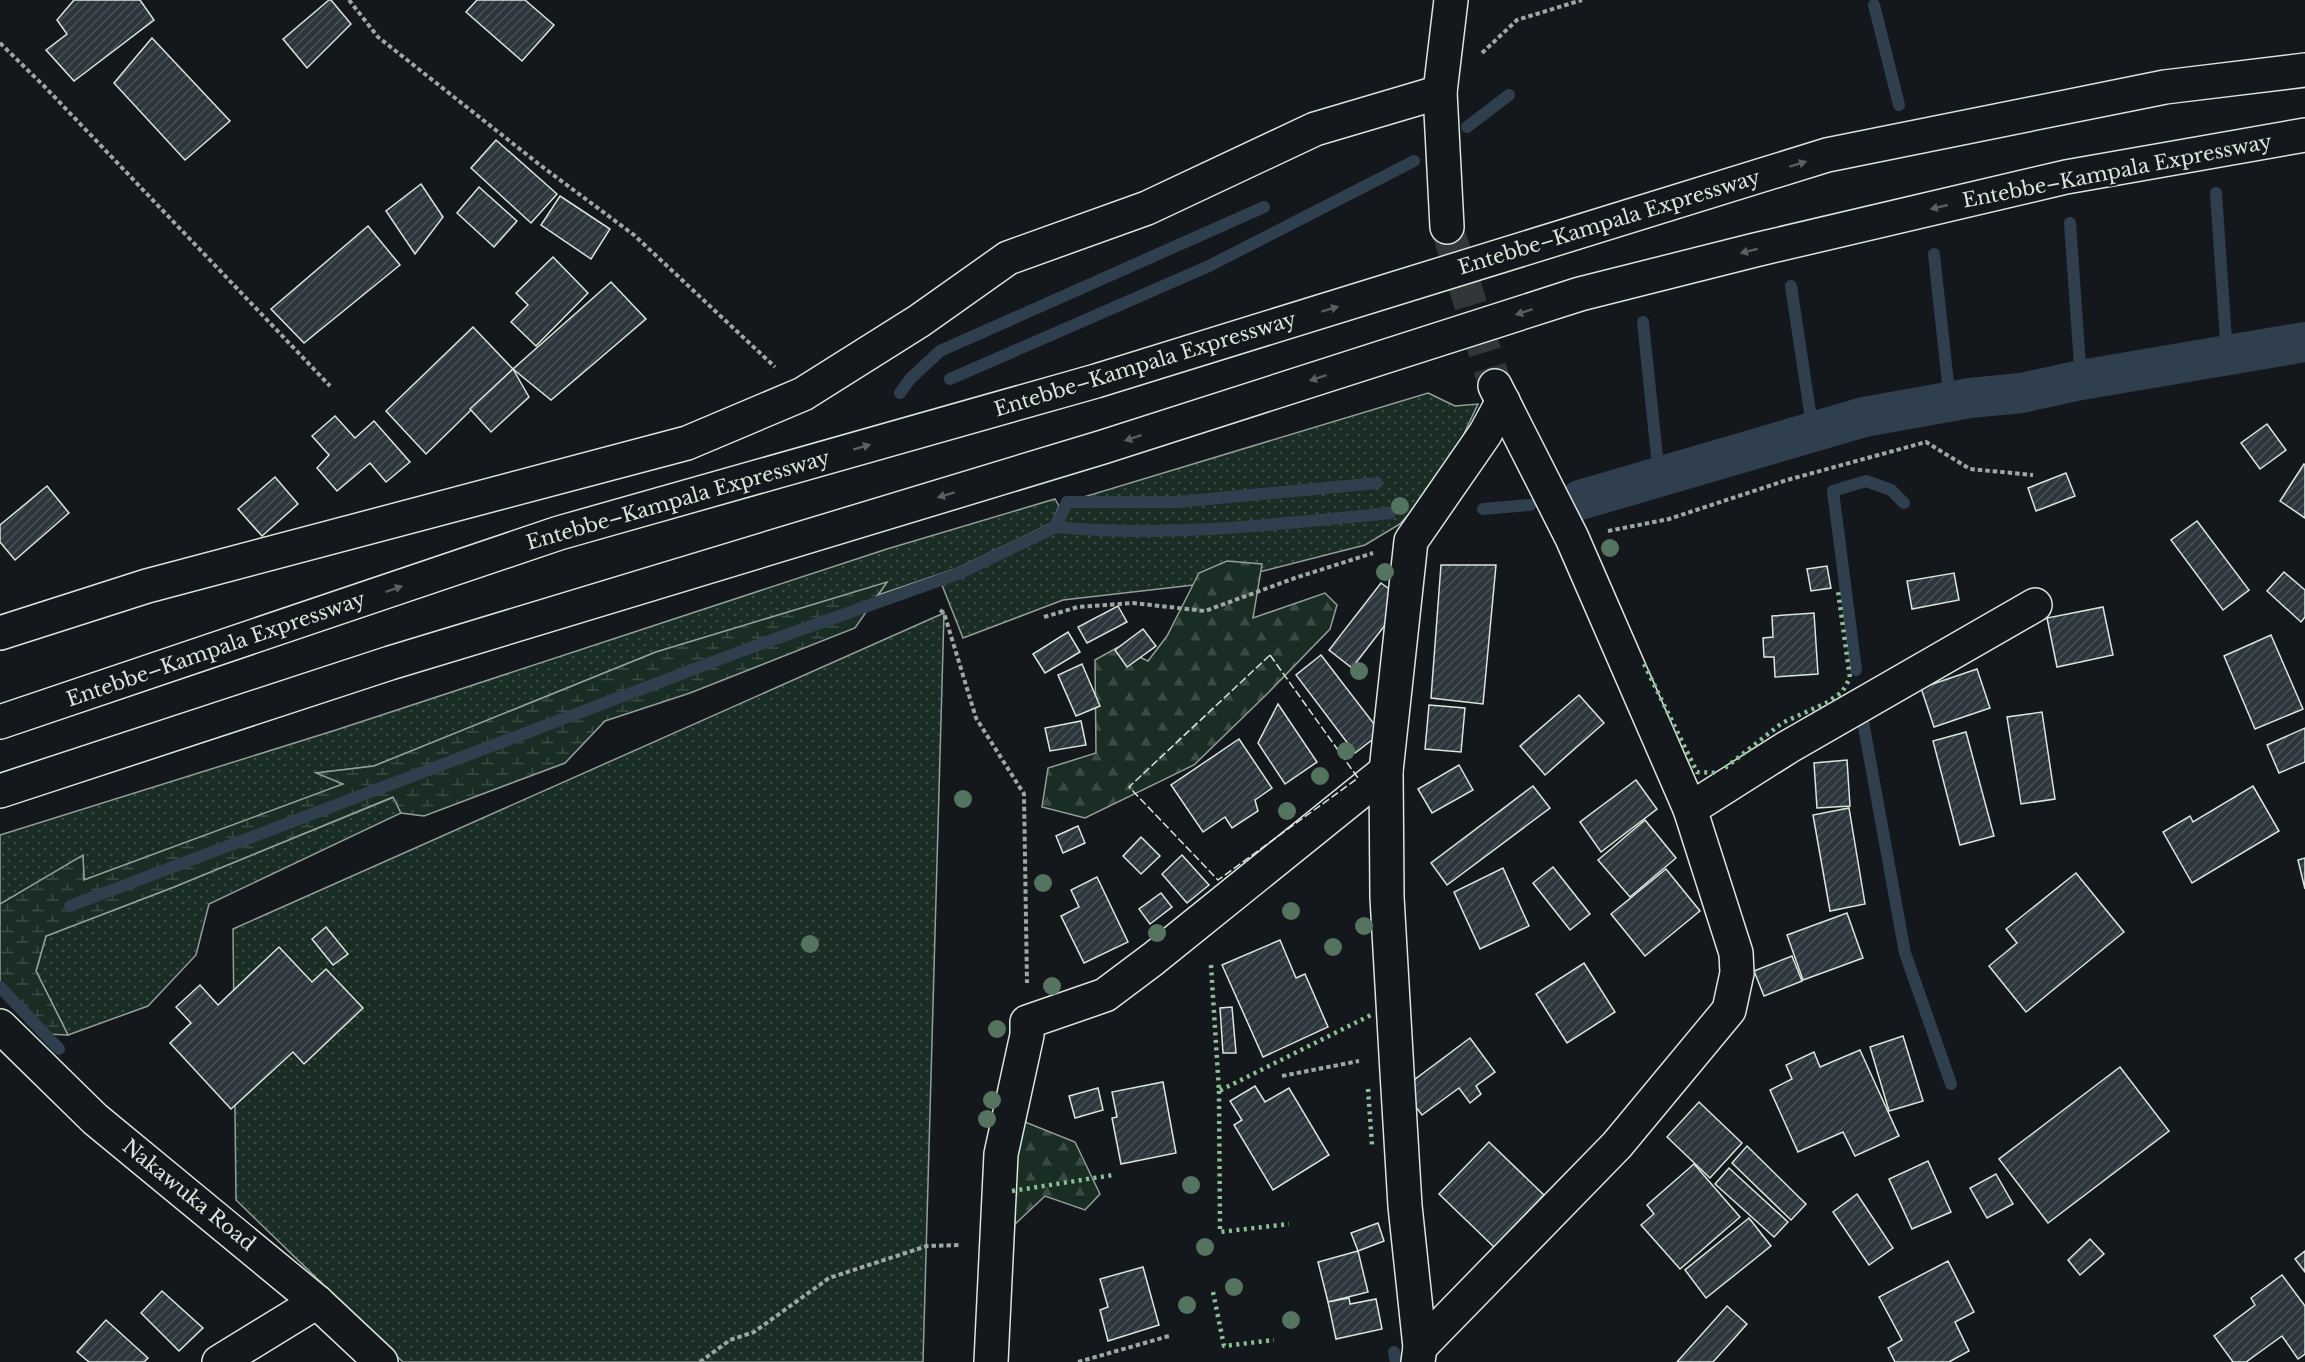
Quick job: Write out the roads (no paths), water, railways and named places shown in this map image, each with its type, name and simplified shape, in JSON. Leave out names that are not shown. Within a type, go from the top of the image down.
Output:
[{"type":"main road","points":[[1447,227],[1440,92],[1451,0]]},
{"type":"main road","name":"Entebbe–Kampala Expressway","points":[[0,722],[559,532],[1096,381],[1827,155],[2166,87],[2305,70]]},
{"type":"main road","points":[[0,633],[147,586],[687,443],[803,394],[919,321],[1008,258],[1148,208],[1315,129],[1440,92]]},
{"type":"main road","name":"Entebbe–Kampala Expressway","points":[[0,790],[390,663],[1103,447],[1580,294],[1755,250],[2066,177],[2305,135]]},
{"type":"main road","points":[[1499,393],[1572,538],[1690,809],[1736,953],[1737,973],[1729,1010],[1617,1145],[1419,1355],[1405,1206],[1396,1072],[1387,897],[1386,771],[1411,541],[1485,434],[1499,393]]},
{"type":"main road","points":[[1690,809],[1788,747],[2035,605]]},
{"type":"main road","points":[[991,1362],[1001,1154],[1028,1035],[1027,1022],[1105,995],[1386,771]]},
{"type":"main road","name":"Nakawuka Road","points":[[0,1026],[95,1119],[317,1302],[381,1362]]},
{"type":"main road","points":[[219,1362],[317,1302]]},
{"type":"waterway","points":[[1874,5],[1899,105]]},
{"type":"waterway","points":[[1467,127],[1509,95]]},
{"type":"waterway","points":[[950,379],[1209,266],[1414,161]]},
{"type":"waterway","points":[[2216,193],[2227,355]]},
{"type":"waterway","points":[[900,393],[910,379],[940,351],[1264,207]]},
{"type":"waterway","points":[[2070,223],[2081,380]]},
{"type":"waterway","points":[[1934,254],[1950,402]]},
{"type":"waterway","points":[[1791,286],[1813,432]]},
{"type":"waterway","points":[[1643,322],[1659,476]]},
{"type":"waterway","points":[[1580,500],[1864,417],[1970,398],[2021,393],[2081,380],[2305,342]]},
{"type":"waterway","points":[[1856,670],[1833,491],[1866,481],[1891,490],[1904,503]]},
{"type":"waterway","points":[[70,906],[747,649],[960,573],[1056,527],[1067,502],[1177,502],[1377,483]]},
{"type":"waterway","points":[[1483,509],[1530,505]]},
{"type":"waterway","points":[[1056,527],[1139,531],[1181,530],[1265,525],[1390,513]]},
{"type":"waterway","points":[[1862,716],[1905,953],[1951,1084]]},
{"type":"waterway","points":[[0,987],[59,1049]]},
{"type":"waterway","points":[[1394,1352],[1396,1362]]},
{"type":"tunnel","points":[[1447,227],[1495,385]]}]
